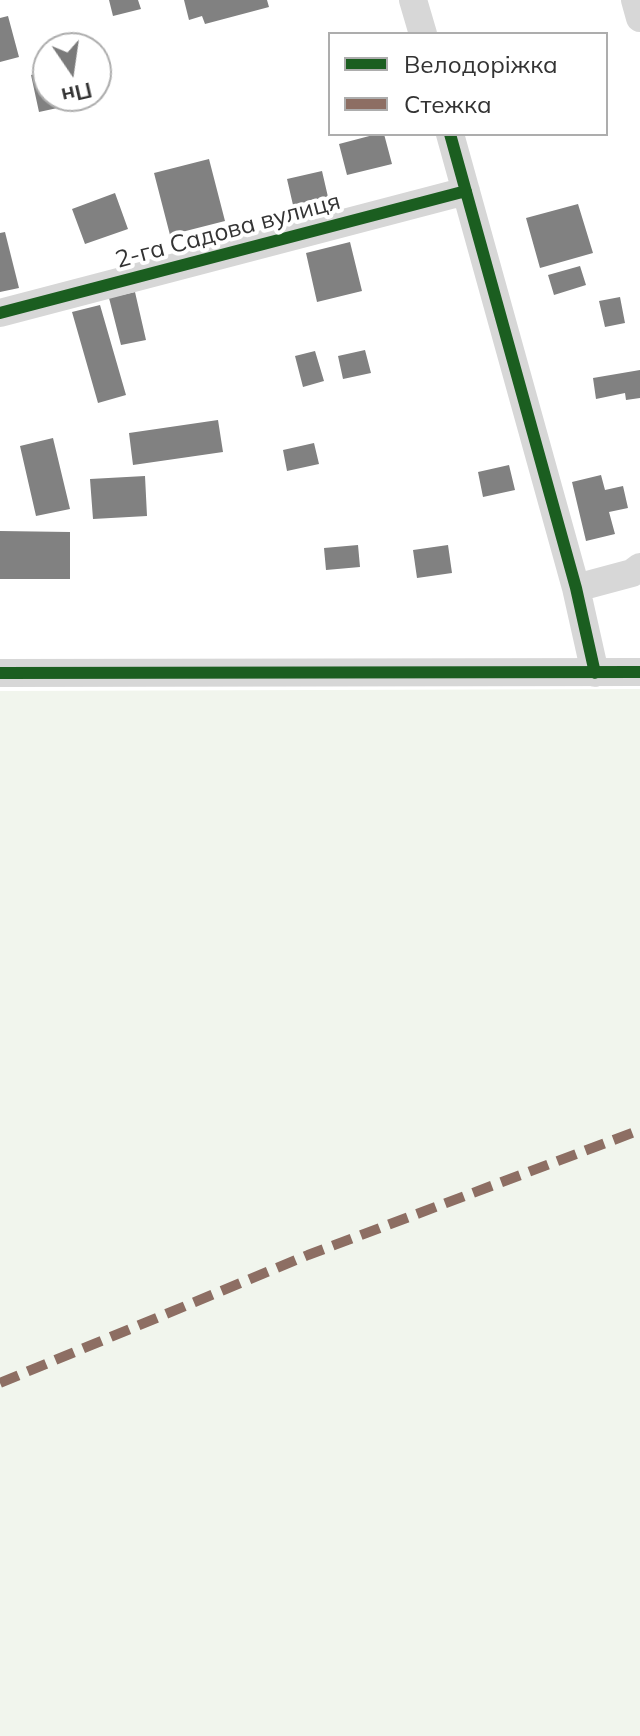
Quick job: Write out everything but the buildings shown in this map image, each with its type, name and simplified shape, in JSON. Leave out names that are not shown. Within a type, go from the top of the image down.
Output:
[{"type":"street","points":[[413,0],[422,32]]},
{"type":"street","points":[[635,0],[640,18]]},
{"type":"street","points":[[451,136],[576,588],[595,673]]},
{"type":"street","name":"2-га Садова вулиця","points":[[0,313],[466,191]]},
{"type":"street","points":[[576,588],[632,573],[640,567]]},
{"type":"street","points":[[0,673],[640,672]]},
{"type":"shaded area","points":[[640,689],[640,1736],[0,1736],[0,691]]},
{"type":"marked path","points":[[0,1383],[308,1255],[640,1130]]},
{"type":"cycle path","points":[[451,136],[576,588],[595,673]]},
{"type":"cycle path","points":[[0,313],[466,191]]},
{"type":"cycle path","points":[[0,673],[640,672]]}]
